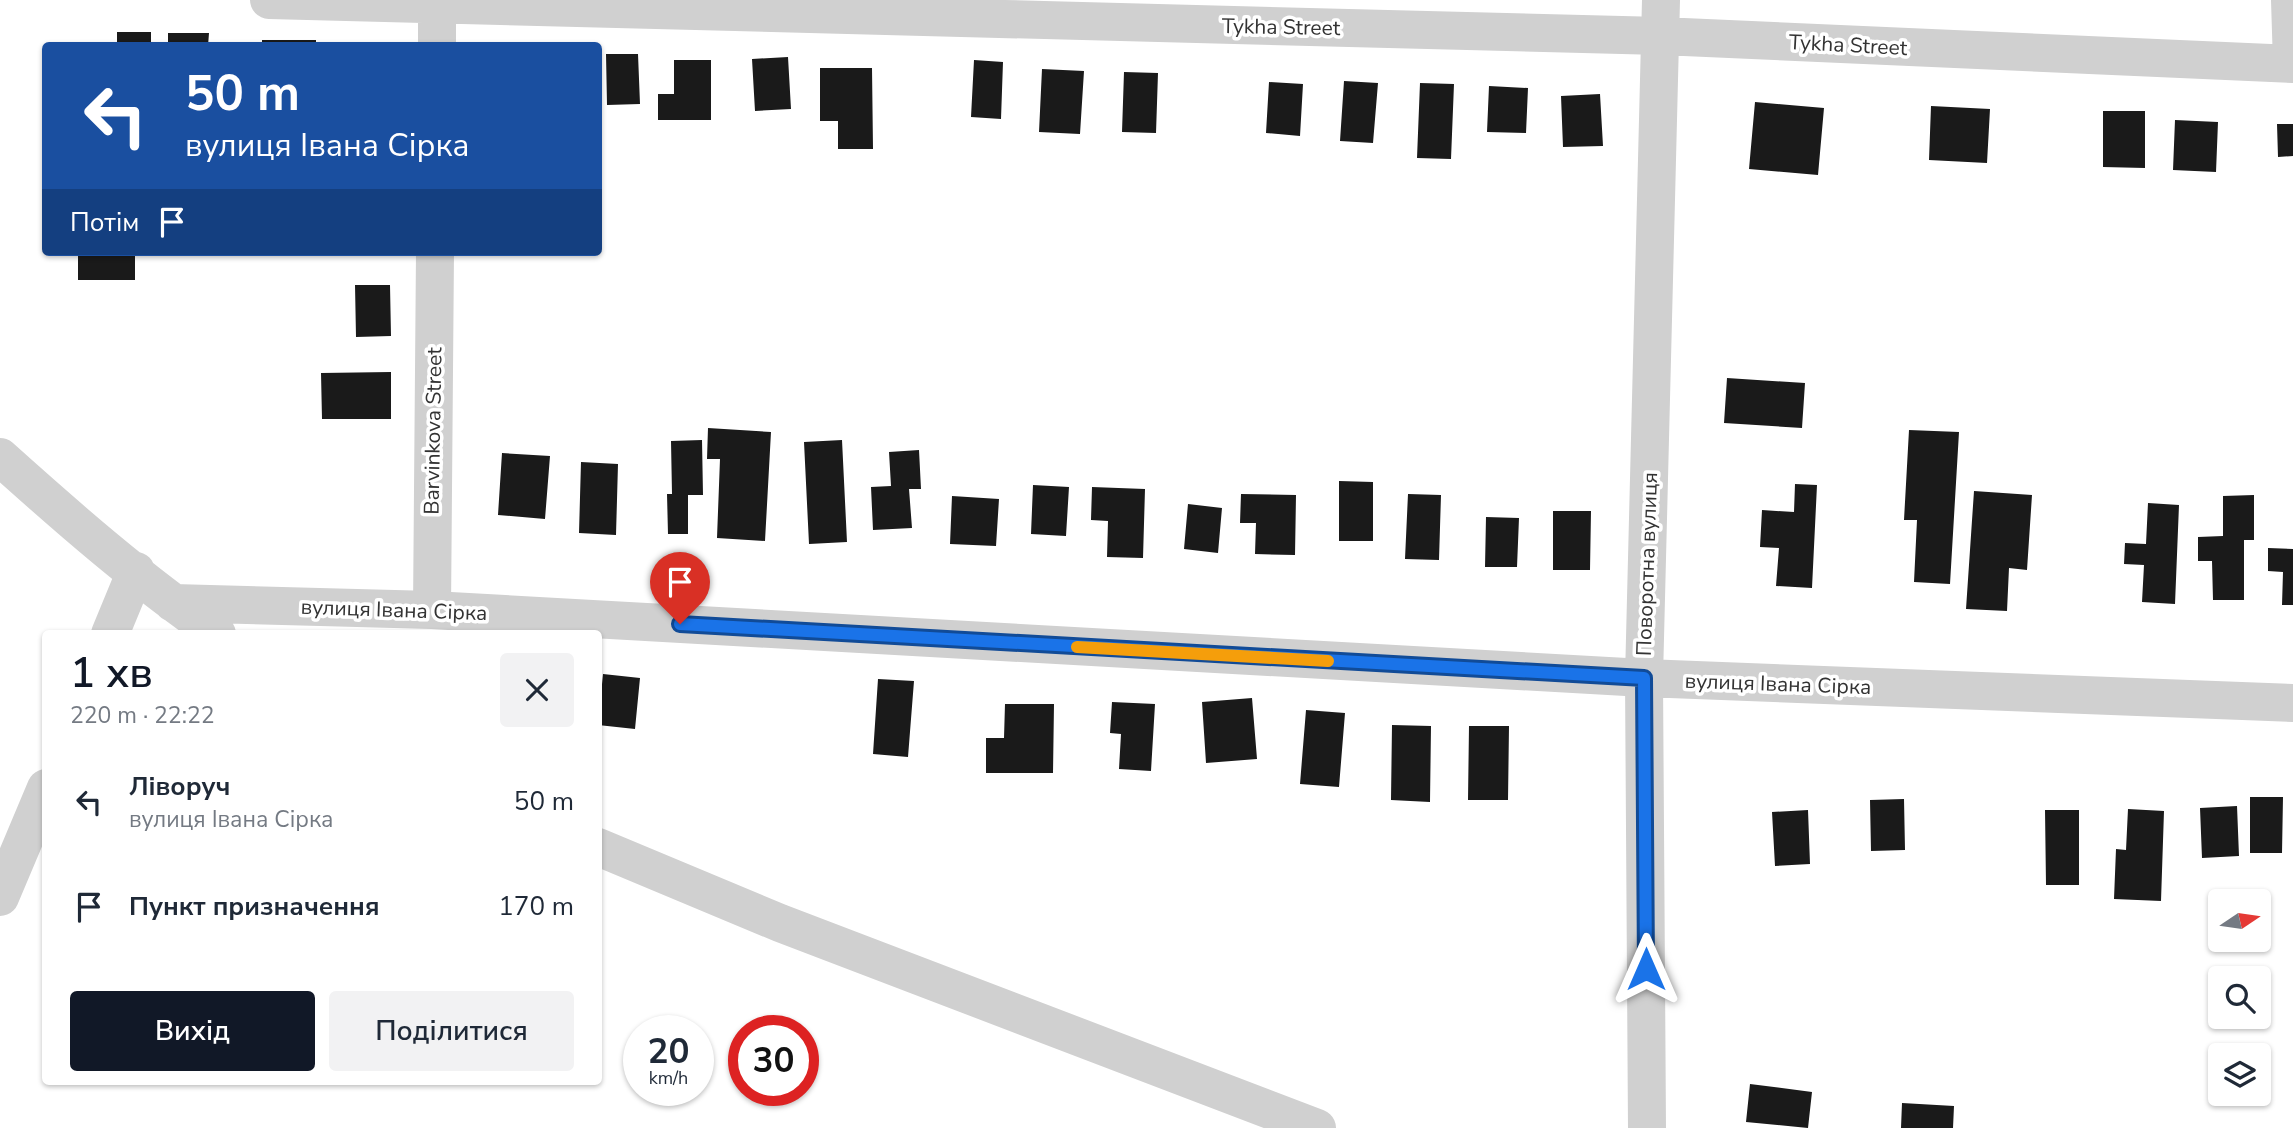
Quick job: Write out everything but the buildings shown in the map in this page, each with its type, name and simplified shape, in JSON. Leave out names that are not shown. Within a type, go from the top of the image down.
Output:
[{"type":"street","name":"Tykha Street","points":[[269,0],[1661,18],[2292,64]]},
{"type":"street","points":[[2290,0],[2292,64]]},
{"type":"street","points":[[437,3],[437,42]]},
{"type":"street","name":"Поворотна вулиця","points":[[1647,1128],[1644,678],[1661,18]]},
{"type":"street","name":"Barvinkova Street","points":[[432,610],[435,256]]},
{"type":"street","points":[[0,457],[58,509],[173,603],[211,630]]},
{"type":"street","points":[[112,630],[136,571]]},
{"type":"street","name":"вулиця Івана Сірка","points":[[173,603],[432,610],[1644,678],[2293,703]]},
{"type":"street","points":[[0,897],[42,797]]},
{"type":"street","points":[[602,849],[780,923],[1317,1128]]},
{"type":"slow traffic","points":[[1077,647],[1328,661]]},
{"type":"route","points":[[680,624],[1644,678],[1646,969]]}]
